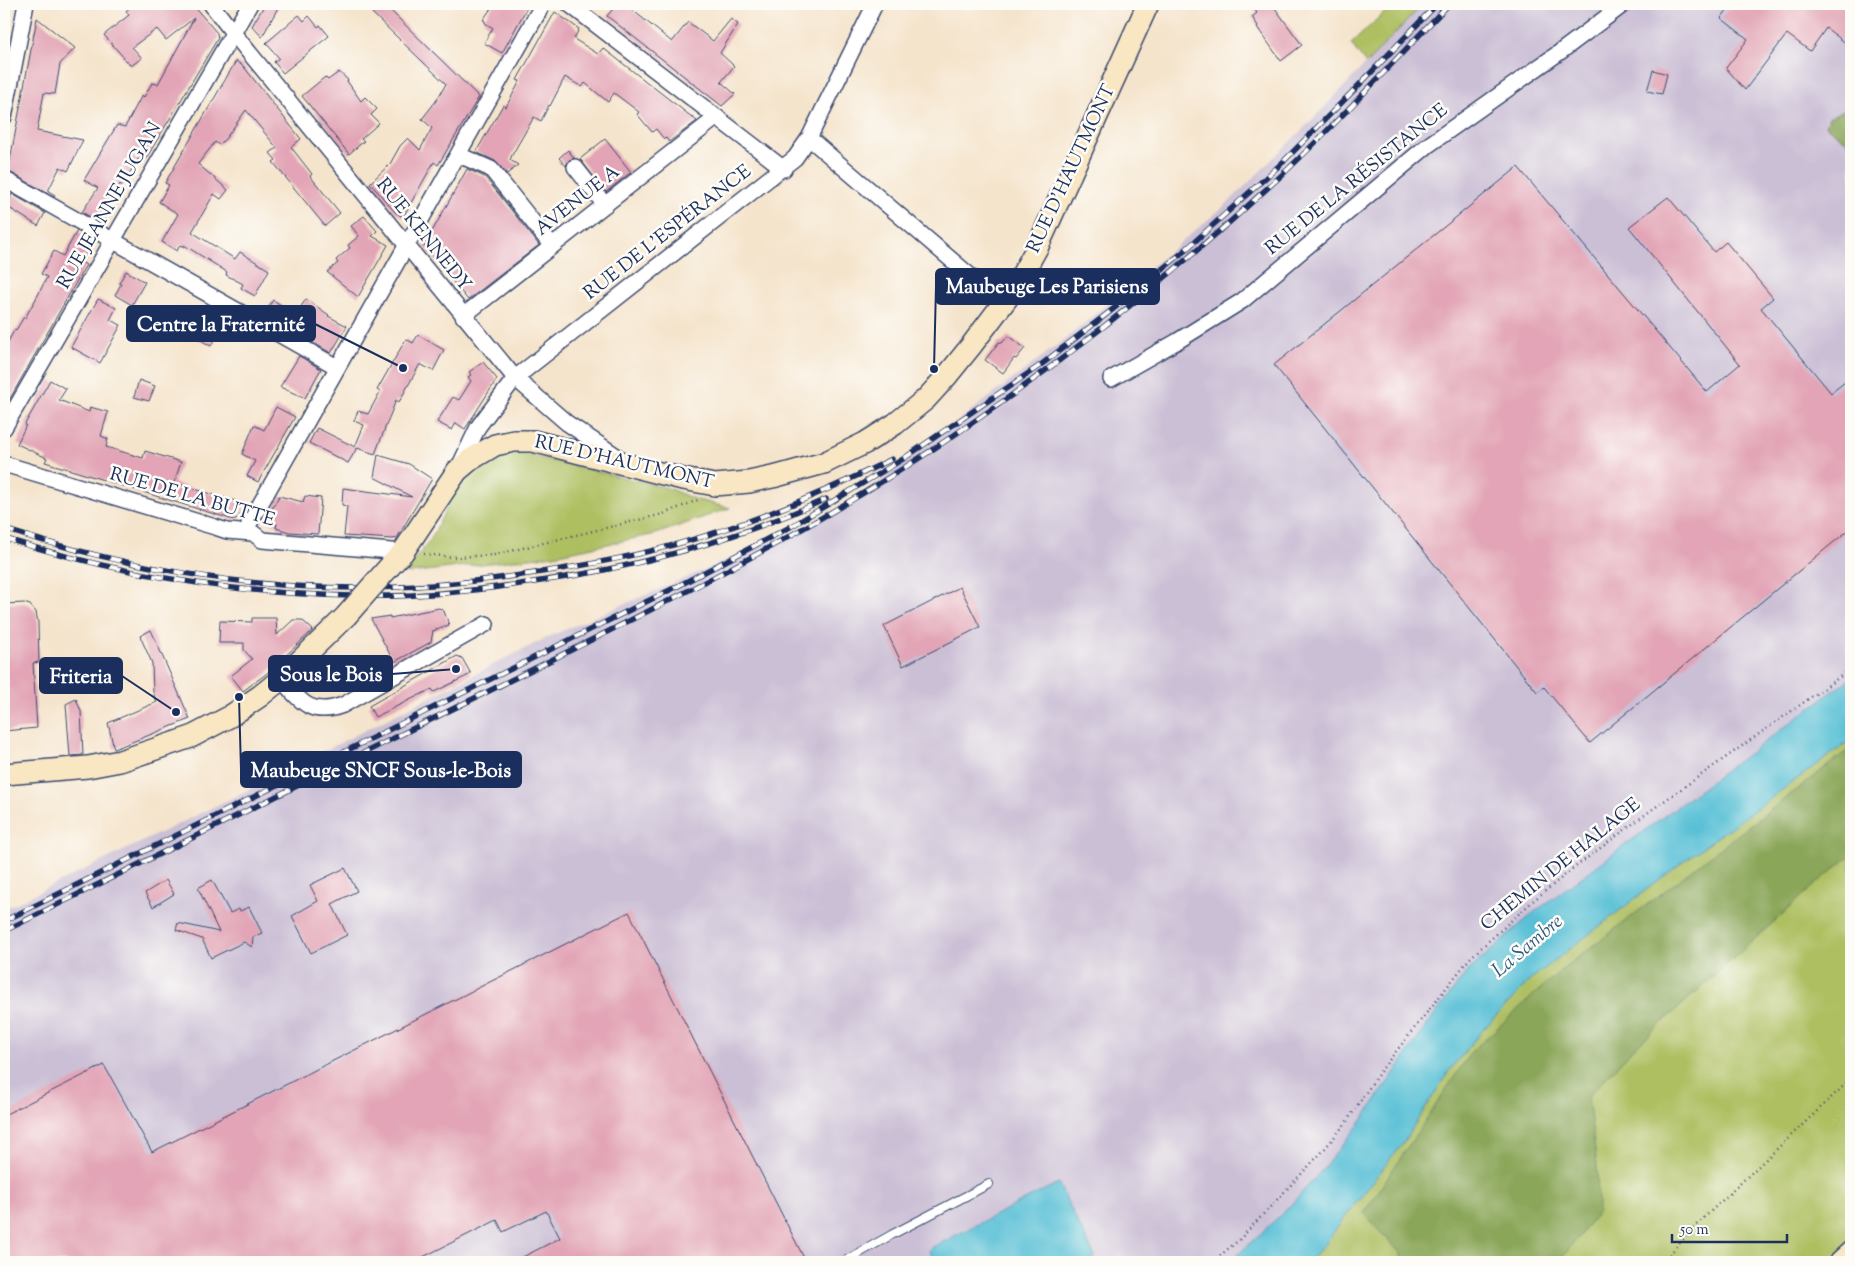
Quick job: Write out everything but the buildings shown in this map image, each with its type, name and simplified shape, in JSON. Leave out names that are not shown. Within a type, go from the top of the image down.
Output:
[{"type":"street","points":[[4,117],[26,4]]},
{"type":"street","name":"RUE KENNEDY","points":[[211,4],[515,378],[567,423],[630,466]]},
{"type":"street","name":"RUE JEANNE JUGAN","points":[[4,428],[250,4]]},
{"type":"street","points":[[247,532],[337,367],[543,4]]},
{"type":"street","points":[[570,4],[784,169]]},
{"type":"street","name":"RUE DE L'ESPÉRANCE","points":[[457,471],[478,427],[491,407],[515,378],[784,169],[795,158],[809,138],[875,4]]},
{"type":"street","name":"RUE D'HAUTMONT","points":[[4,774],[88,767],[120,761],[191,737],[229,717],[281,679],[346,616],[397,559],[457,471],[483,451],[495,445],[514,441],[533,441],[683,480],[715,485],[749,482],[810,467],[847,453],[879,435],[910,412],[946,377],[1014,289],[1038,246],[1148,4]]},
{"type":"street","name":"RUE DE LA RÉSISTANCE","points":[[1110,379],[1176,342],[1242,301],[1427,146],[1560,52],[1624,4]]},
{"type":"street","name":"AVENUE A","points":[[463,316],[717,117]]},
{"type":"street","points":[[809,138],[1003,304]]},
{"type":"street","points":[[459,155],[491,169],[552,246]]},
{"type":"street","points":[[575,167],[605,205]]},
{"type":"street","points":[[4,179],[337,367]]},
{"type":"street","name":"RUE DE LA BUTTE","points":[[4,464],[214,528],[253,533],[258,539],[397,559]]},
{"type":"street","points":[[281,679],[301,701],[312,709],[331,709],[343,705],[486,624]]},
{"type":"street","points":[[1840,1262],[1851,1252]]},
{"type":"lane","points":[[843,1262],[989,1184]]},
{"type":"path","points":[[397,559],[494,555],[663,514],[702,499],[715,485]]},
{"type":"path","points":[[546,648],[553,663]]},
{"type":"path","name":"CHEMIN DE HALAGE","points":[[1212,1262],[1239,1240],[1322,1152],[1345,1124],[1379,1073],[1470,958],[1534,900],[1579,864],[1650,811],[1851,669]]},
{"type":"path","points":[[1663,1262],[1693,1228],[1851,1079]]},
{"type":"shaded area","points":[[1423,4],[1851,4],[1851,107],[1829,117],[1826,126],[1851,145],[1851,740],[1681,863],[1531,979],[1481,1032],[1449,1071],[1404,1141],[1323,1246],[1308,1262],[4,1262],[4,909],[238,795],[550,636],[839,512],[1064,340],[1229,202],[1313,119]]},
{"type":"green space","points":[[1393,4],[1423,4],[1366,64],[1351,44]]},
{"type":"green space","points":[[1851,107],[1851,145],[1826,126],[1829,117]]},
{"type":"green space","points":[[520,453],[668,488],[694,499],[730,508],[656,534],[554,555],[402,574],[430,541],[460,481],[480,465],[497,457]]},
{"type":"green space","points":[[1851,740],[1851,1262],[1308,1262],[1323,1246],[1404,1141],[1449,1071],[1481,1032],[1531,979],[1681,863]]},
{"type":"green space","points":[[1851,748],[1851,855],[1809,890],[1631,1051],[1588,1097],[1597,1166],[1598,1212],[1559,1262],[1402,1262],[1401,1254],[1364,1213],[1471,1052],[1559,972]]},
{"type":"water","name":"La Sambre","points":[[1851,678],[1851,740],[1681,863],[1531,979],[1481,1032],[1449,1071],[1404,1141],[1323,1246],[1308,1262],[1230,1262],[1289,1207],[1358,1126],[1427,1025],[1466,973],[1533,913]]},
{"type":"water","points":[[1058,1183],[1095,1257],[1085,1262],[935,1262],[929,1249]]},
{"type":"railway","points":[[4,921],[678,586],[792,526],[903,459],[1042,364],[1182,253],[1282,163],[1437,4]]},
{"type":"railway","points":[[4,931],[676,597],[853,500],[910,464],[1049,368],[1130,306],[1209,240],[1306,152],[1449,4]]},
{"type":"railway","points":[[4,529],[90,553],[178,572],[222,579],[311,587],[356,588],[446,584],[582,565],[629,556],[700,538],[787,506],[892,459]]},
{"type":"railway","points":[[4,538],[89,562],[176,580],[264,591],[353,596],[398,596],[466,591],[511,585],[572,576],[646,561],[755,528],[826,499]]},
{"type":"place","name":"Centre la Fraternité","points":[[403,368]]},
{"type":"place","name":"Maubeuge Les Parisiens","points":[[934,369]]},
{"type":"place","name":"Sous le Bois","points":[[456,669]]},
{"type":"place","name":"Maubeuge SNCF Sous-le-Bois","points":[[239,697]]},
{"type":"place","name":"Friteria","points":[[176,712]]}]
